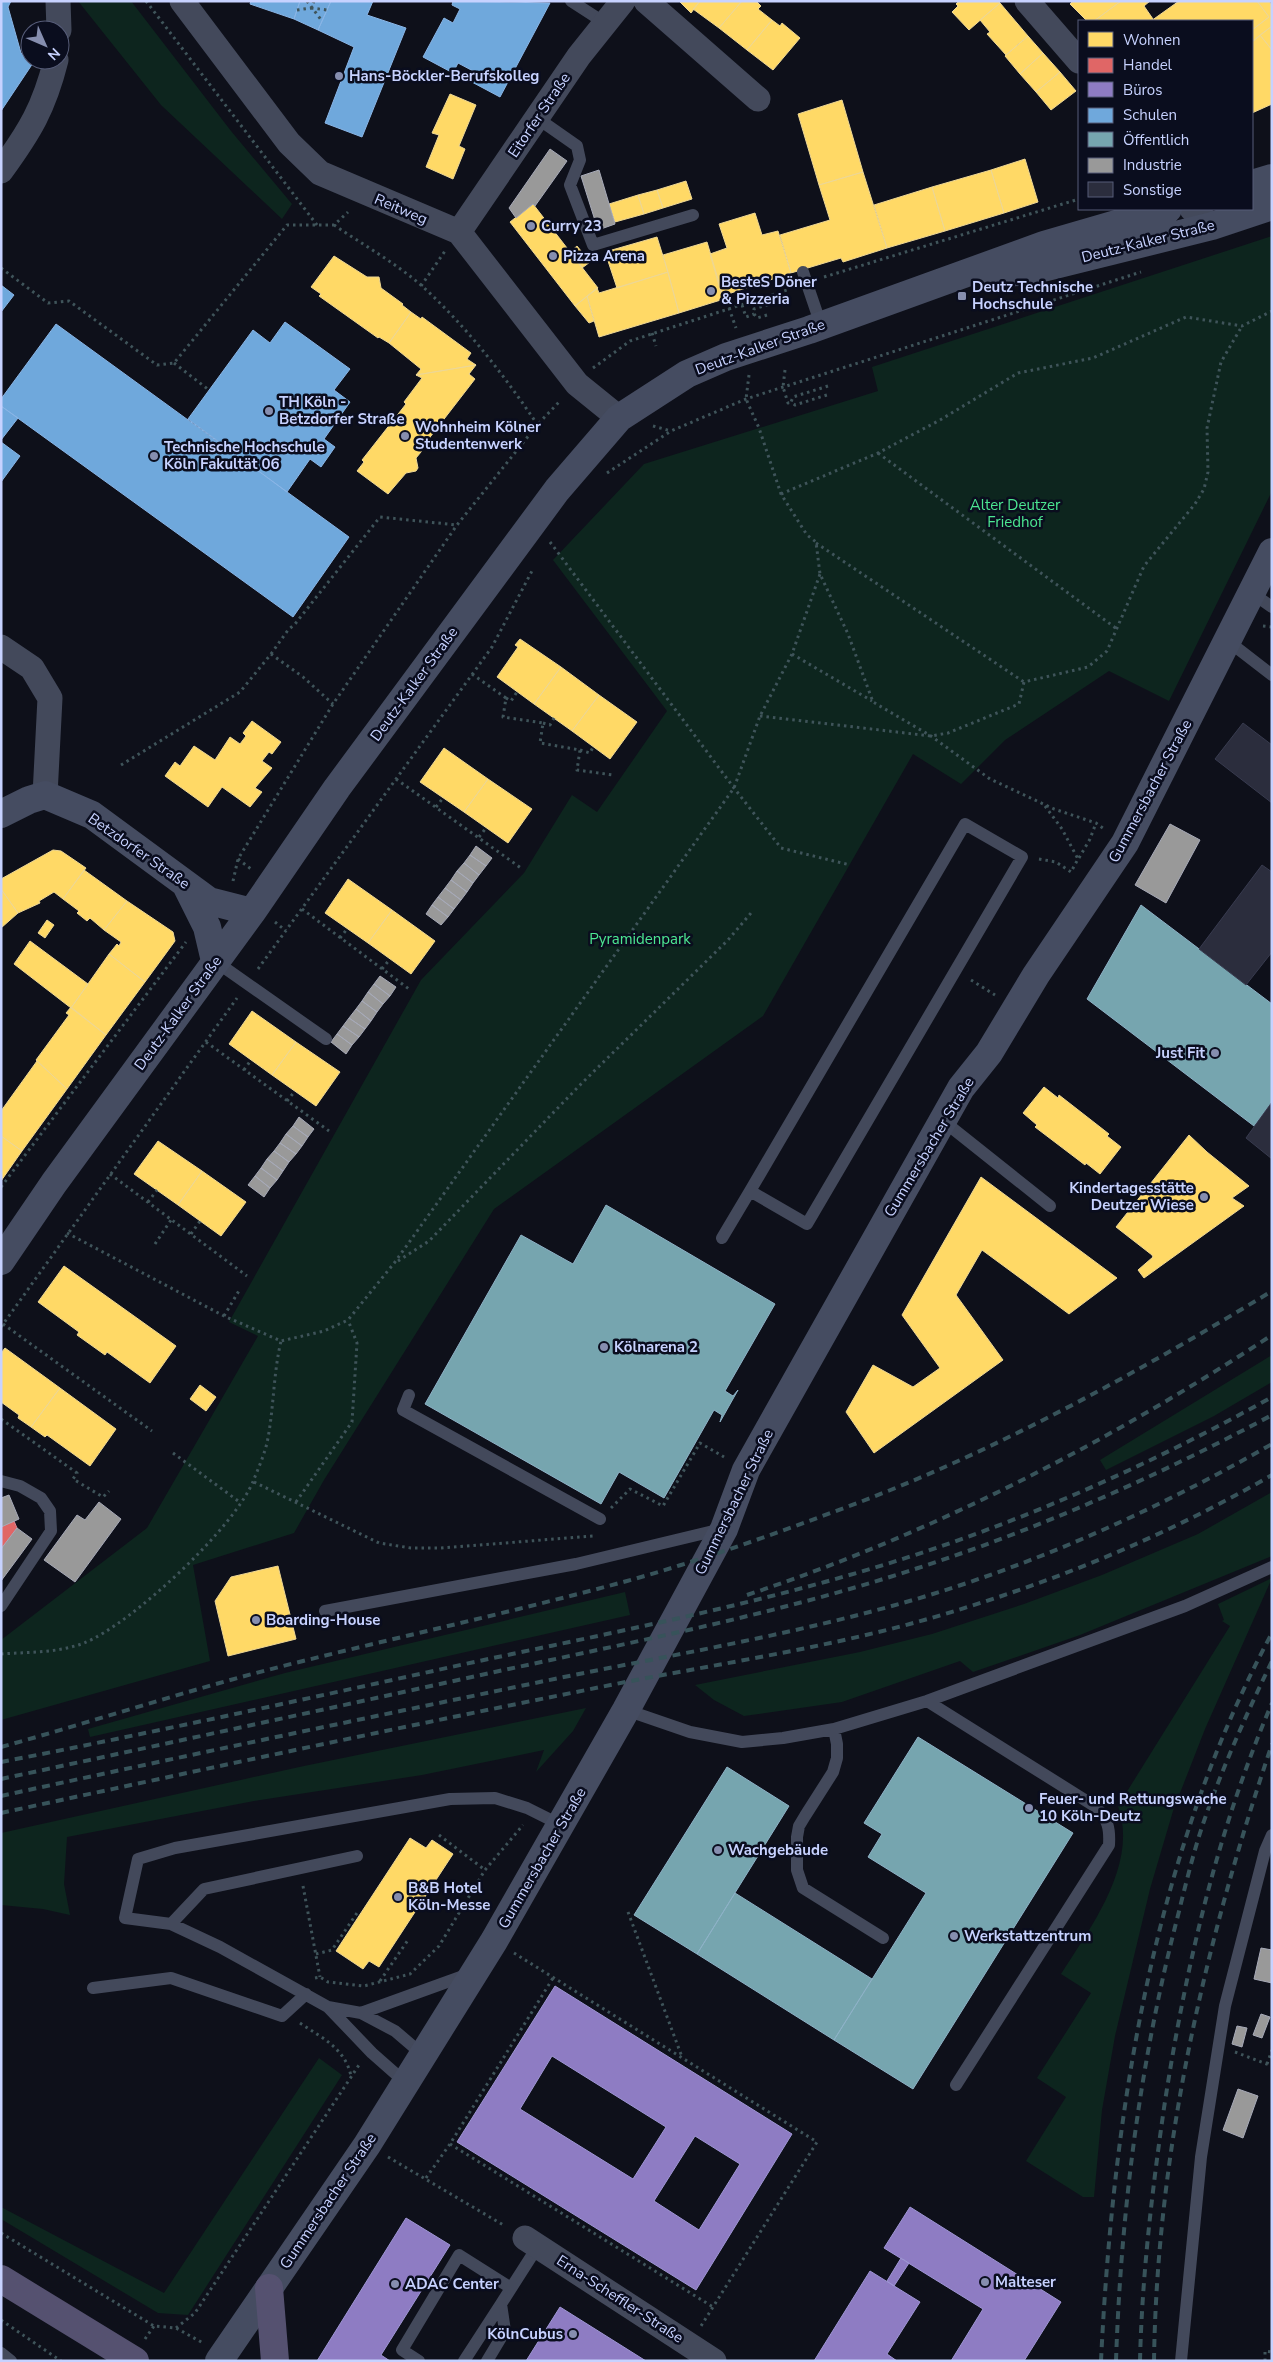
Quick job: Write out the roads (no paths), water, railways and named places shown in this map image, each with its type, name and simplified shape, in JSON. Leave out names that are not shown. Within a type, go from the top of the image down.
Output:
[{"type":"main road","points":[[1,2279],[135,2361]]},
{"type":"main road","points":[[269,2288],[274,2361]]},
{"type":"street","points":[[58,1],[58,20]]},
{"type":"street","name":"Reitweg","points":[[182,1],[289,143],[320,173],[459,232],[577,384],[618,418]]},
{"type":"street","name":"Eitorfer Straße","points":[[459,232],[579,56],[623,1]]},
{"type":"street","points":[[646,1],[758,99]]},
{"type":"street","points":[[1027,1],[1078,60]]},
{"type":"street","points":[[1,170],[31,128],[48,92],[54,70]]},
{"type":"street","points":[[1253,184],[1272,178]]},
{"type":"street","name":"Deutz-Kalker Straße","points":[[1253,209],[1272,206]]},
{"type":"street","name":"Deutz-Kalker Straße","points":[[1,1261],[54,1183],[215,961],[239,909],[337,788],[557,490],[618,418],[666,386],[693,371],[726,357],[1044,245],[1165,210]]},
{"type":"street","name":"Deutz-Kalker Straße","points":[[962,275],[1031,271],[1202,217],[1247,210]]},
{"type":"street","name":"Gummersbacher Straße","points":[[219,2361],[367,2145],[494,1941],[626,1710],[724,1529],[746,1470],[960,1088],[989,1053],[1036,975],[1125,843],[1228,640],[1262,600],[1270,559]]},
{"type":"street","points":[[1,647],[32,668],[50,698],[45,796],[29,800],[1,814]]},
{"type":"street","name":"Betzdorfer Straße","points":[[45,796],[92,815],[209,901],[239,909]]},
{"type":"street","points":[[185,883],[208,927],[215,961]]},
{"type":"street","name":"Erna-Scheffler-Straße","points":[[532,2242],[714,2361]]},
{"type":"lane","points":[[571,1],[605,23]]},
{"type":"lane","points":[[537,118],[577,146],[580,160],[570,185],[593,244],[693,215]]},
{"type":"lane","points":[[805,278],[821,325]]},
{"type":"lane","points":[[1228,640],[1272,675]]},
{"type":"lane","points":[[722,1238],[965,824],[1022,857],[807,1224],[750,1191]]},
{"type":"lane","points":[[215,961],[326,1039]]},
{"type":"lane","points":[[942,1120],[1050,1206]]},
{"type":"lane","points":[[409,1395],[402,1410],[600,1519]]},
{"type":"lane","points":[[1,1481],[20,1486],[42,1498],[50,1511],[50,1531],[1,1606]]},
{"type":"lane","points":[[325,1611],[576,1564],[724,1529]]},
{"type":"lane","points":[[626,1710],[690,1732],[742,1742],[783,1738],[834,1729],[927,1701],[1185,1606],[1272,1567]]},
{"type":"lane","points":[[927,1701],[1096,1807],[1106,1818],[1110,1830],[1109,1845],[956,2085]]},
{"type":"lane","points":[[834,1729],[837,1758],[833,1772],[799,1826],[797,1837],[798,1878],[803,1888],[883,1938]]},
{"type":"lane","points":[[406,2083],[372,2053],[328,2007],[306,1994],[220,1947],[171,1924],[125,1918],[138,1859],[175,1848],[450,1799],[495,1798],[534,1812],[561,1825]]},
{"type":"lane","points":[[1180,2361],[1201,2157],[1225,2006],[1265,1852],[1272,1835]]},
{"type":"lane","points":[[171,1924],[204,1889],[357,1856]]},
{"type":"lane","points":[[361,2013],[476,1971]]},
{"type":"lane","points":[[93,1988],[171,1978],[282,2016],[306,1994]]},
{"type":"lane","points":[[328,2007],[361,2013],[395,2031],[423,2055]]},
{"type":"lane","points":[[464,2361],[511,2288],[532,2242]]},
{"type":"lane","points":[[419,2361],[402,2350],[459,2255],[511,2288]]},
{"type":"lane","points":[[487,2361],[505,2331],[501,2304]]},
{"type":"lane","points":[[1,2354],[11,2361]]},
{"type":"railway","points":[[1,1747],[247,1675],[627,1581],[773,1534],[914,1480],[1019,1432],[1122,1378],[1272,1291]]},
{"type":"railway","points":[[747,1595],[885,1543],[952,1514],[1018,1482],[1147,1412],[1210,1375],[1272,1335]]},
{"type":"railway","points":[[1,1762],[175,1727],[634,1628],[746,1602],[857,1573],[959,1540],[1051,1505],[1141,1465],[1272,1397]]},
{"type":"railway","points":[[1,1779],[651,1638],[759,1613],[865,1584],[964,1552],[1054,1518],[1142,1480],[1272,1415]]},
{"type":"railway","points":[[1,1796],[582,1673],[768,1636],[906,1602],[1001,1571],[1094,1534],[1184,1491],[1272,1444]]},
{"type":"railway","points":[[1,1813],[294,1750],[876,1633],[964,1608],[1099,1560],[1229,1499],[1272,1475]]},
{"type":"railway","points":[[1101,2361],[1116,2174],[1129,2080],[1146,1987],[1169,1895],[1197,1805],[1231,1718],[1272,1633]]},
{"type":"railway","points":[[1116,2361],[1118,2306],[1127,2197],[1142,2088],[1162,1980],[1188,1874],[1204,1821],[1219,1780],[1272,1661]]},
{"type":"railway","points":[[1140,2361],[1145,2266],[1152,2203],[1164,2108],[1182,2004],[1205,1902],[1219,1851],[1252,1751],[1272,1703]]},
{"type":"railway","points":[[1154,2361],[1157,2282],[1164,2204],[1189,2048],[1206,1971],[1226,1895],[1272,1744]]},
{"type":"place","name":"Hans-Böckler-Berufskolleg","points":[[339,76]]},
{"type":"place","name":"Curry 23","points":[[531,226]]},
{"type":"place","name":"Pizza Arena","points":[[553,256]]},
{"type":"place","name":"BesteS Döner & Pizzeria","points":[[711,291]]},
{"type":"place","name":"Deutz Technische Hochschule","points":[[962,296]]},
{"type":"place","name":"TH Köln - Betzdorfer Straße","points":[[269,411]]},
{"type":"place","name":"Wohnheim Kölner Studentenwerk","points":[[405,436]]},
{"type":"place","name":"Technische Hochschule Köln Fakultät 06","points":[[154,456]]},
{"type":"place","name":"Just Fit","points":[[1215,1053]]},
{"type":"place","name":"Kindertagesstätte Deutzer Wiese","points":[[1204,1197]]},
{"type":"place","name":"Kölnarena 2","points":[[604,1347]]},
{"type":"place","name":"Boarding-House","points":[[256,1620]]},
{"type":"place","name":"Feuer- und Rettungswache 10 Köln-Deutz","points":[[1029,1808]]},
{"type":"place","name":"Wachgebäude","points":[[718,1850]]},
{"type":"place","name":"B&B Hotel Köln-Messe","points":[[398,1897]]},
{"type":"place","name":"Werkstattzentrum","points":[[954,1936]]},
{"type":"place","name":"Malteser","points":[[985,2282]]},
{"type":"place","name":"ADAC Center","points":[[395,2284]]},
{"type":"place","name":"KölnCubus","points":[[573,2334]]},
{"type":"park label","name":"Alter Deutzer Friedhof","points":[[1015,514]]},
{"type":"park label","name":"Pyramidenpark","points":[[640,939]]}]
